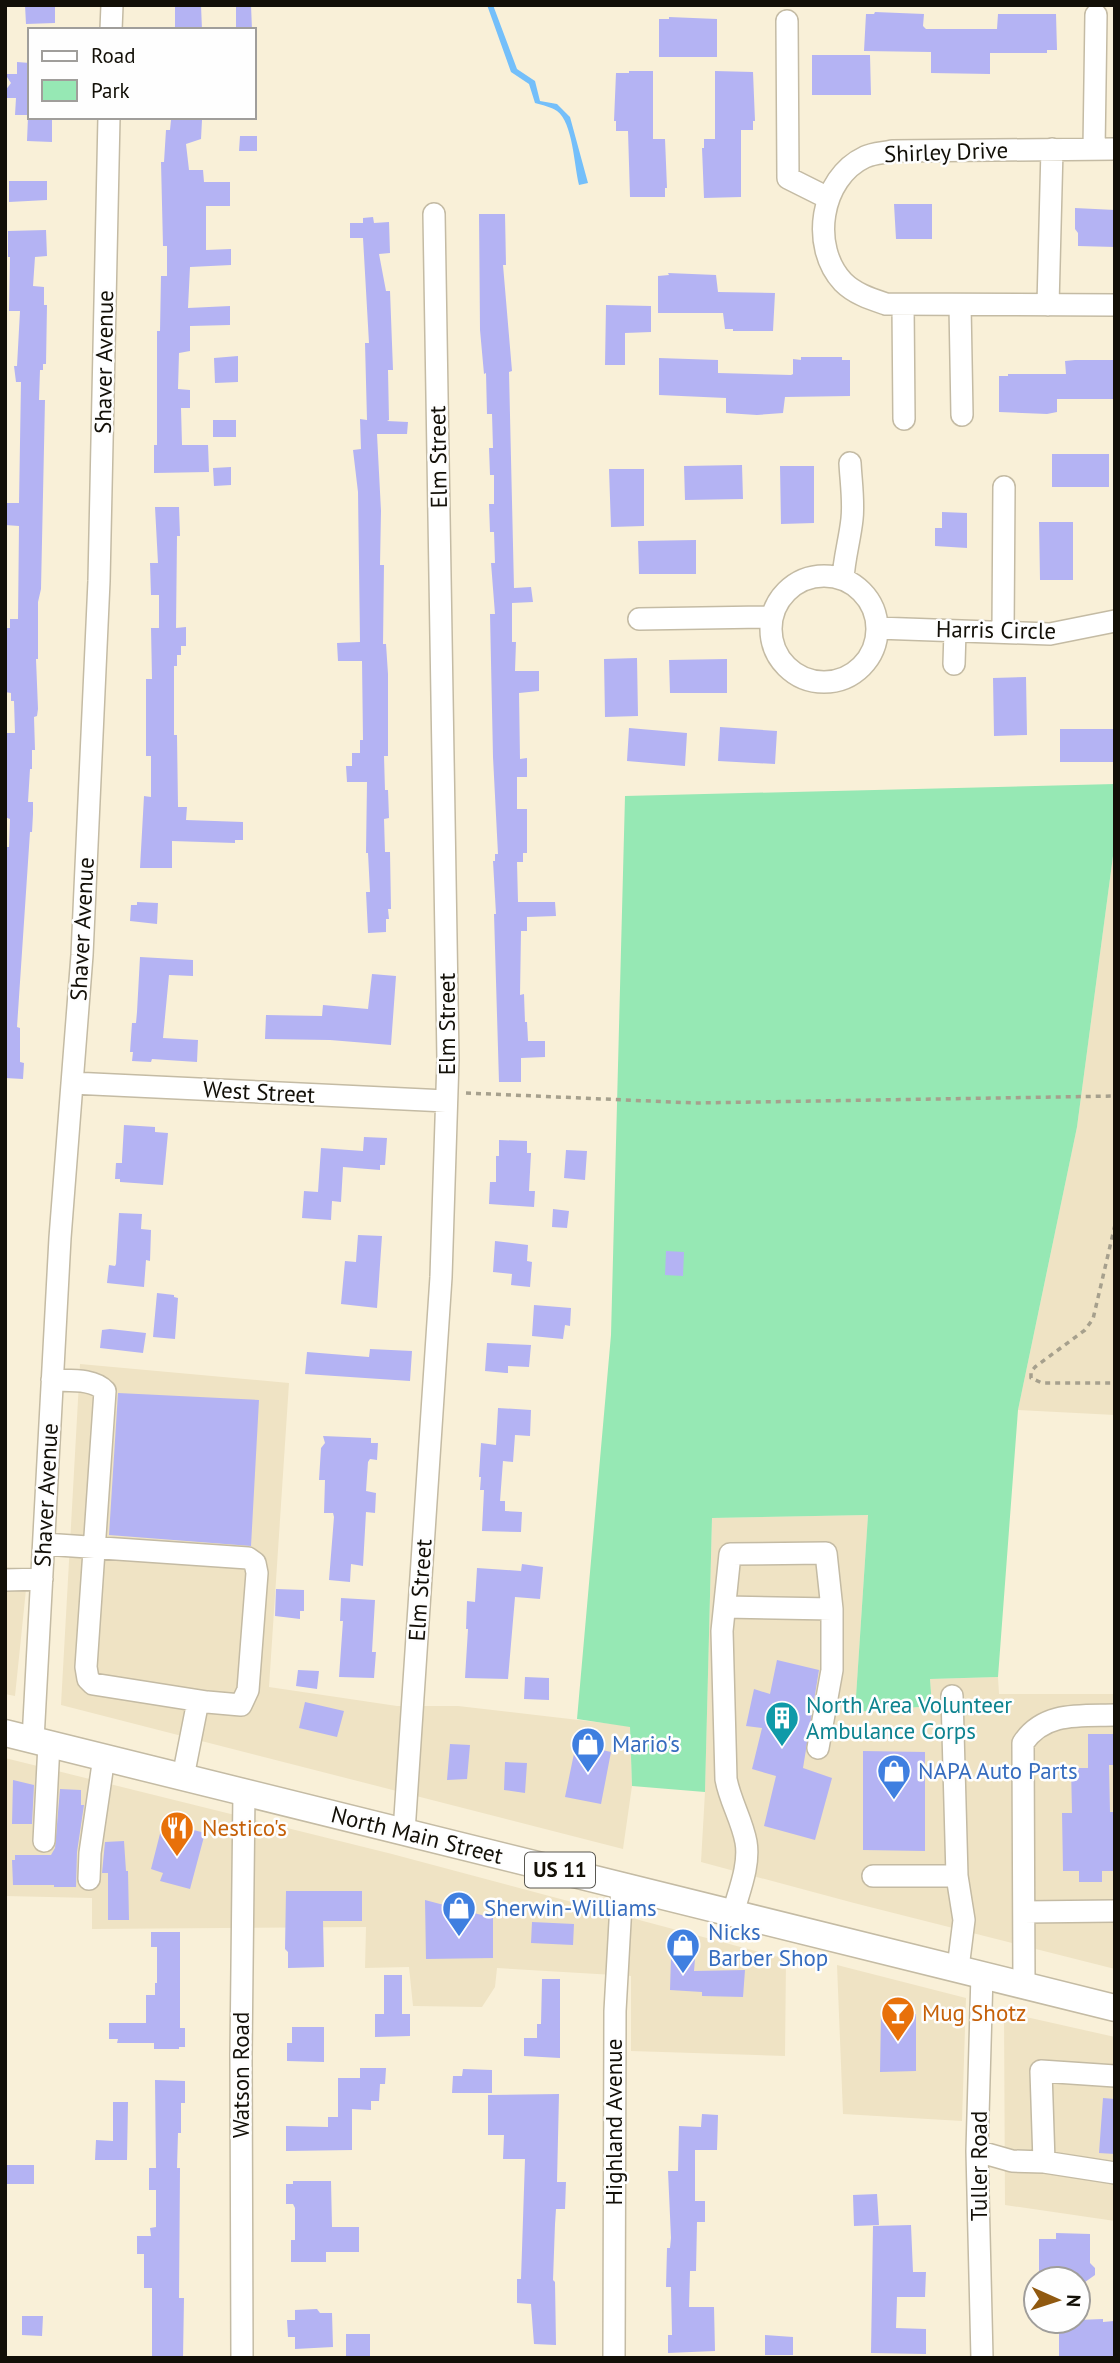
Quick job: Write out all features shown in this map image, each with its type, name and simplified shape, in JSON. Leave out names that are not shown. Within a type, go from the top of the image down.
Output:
[{"type":"main road","name":"North Main Street","points":[[5,1733],[1115,2008]]},
{"type":"street","points":[[111,28],[112,5]]},
{"type":"street","points":[[1096,15],[1104,149]]},
{"type":"street","points":[[787,21],[788,178],[828,198]]},
{"type":"street","name":"Shaver Avenue","points":[[44,1841],[41,1742],[42,1579],[52,1380],[82,955],[99,594],[109,119]]},
{"type":"street","points":[[1048,305],[1052,149]]},
{"type":"street","name":"Shirley Drive","points":[[1104,149],[892,150],[865,157],[844,173],[828,198],[824,212],[823,236],[829,260],[843,282],[864,297],[886,304],[1115,305]]},
{"type":"street","name":"Elm Street","points":[[404,1832],[441,1277],[447,1096],[447,888],[434,214]]},
{"type":"street","points":[[904,305],[904,419]]},
{"type":"street","points":[[960,305],[962,415]]},
{"type":"street","points":[[843,579],[844,557],[850,540],[853,514],[850,463]]},
{"type":"street","points":[[1003,632],[1004,487]]},
{"type":"street","points":[[823,575],[843,579],[861,590],[872,608],[877,628],[873,649],[862,666],[845,678],[824,682],[804,678],[786,667],[775,650],[770,629],[774,609],[785,591],[803,580],[823,575]]},
{"type":"street","points":[[639,619],[772,617]]},
{"type":"street","name":"Harris Circle","points":[[877,628],[1050,634],[1115,621]]},
{"type":"street","points":[[954,664],[955,631]]},
{"type":"street","name":"West Street","points":[[72,1083],[447,1096]]},
{"type":"street","points":[[44,1544],[93,1547],[248,1558],[255,1563],[257,1573],[246,1699],[241,1705],[198,1701],[93,1684],[88,1679],[86,1667],[93,1547],[106,1391],[91,1383],[52,1380]]},
{"type":"street","points":[[733,1913],[743,1875],[746,1843],[740,1820],[729,1797],[726,1779],[722,1631],[730,1554],[826,1553],[832,1609],[832,1670],[818,1748]]},
{"type":"street","points":[[5,1580],[42,1579]]},
{"type":"street","points":[[725,1607],[832,1609]]},
{"type":"street","name":"Tuller Road","points":[[952,1696],[957,1876],[970,1971],[982,2358]]},
{"type":"street","points":[[183,1777],[198,1701]]},
{"type":"street","points":[[1024,1984],[1023,1743],[1030,1734],[1058,1717],[1115,1715]]},
{"type":"street","points":[[89,1879],[90,1853],[104,1758]]},
{"type":"street","name":"Watson Road","points":[[242,2358],[244,1792]]},
{"type":"street","points":[[873,1875],[957,1876]]},
{"type":"street","name":"Highland Avenue","points":[[614,2358],[615,2011],[622,1885]]},
{"type":"street","points":[[1024,1912],[1115,1911]]},
{"type":"street","points":[[1044,2162],[1041,2071],[1115,2076]]},
{"type":"street","points":[[977,2151],[1012,2161],[1044,2162],[1115,2173]]},
{"type":"path","points":[[447,1096],[695,1103],[1115,1096]]},
{"type":"path","points":[[1115,1226],[1093,1319],[1084,1330],[1035,1367],[1031,1378],[1042,1383],[1115,1383]]},
{"type":"shaded area","points":[[1115,841],[1115,1415],[1018,1410],[1077,1127]]},
{"type":"shaded area","points":[[80,1364],[289,1383],[269,1687],[397,1706],[458,1706],[630,1726],[632,1786],[623,1849],[61,1705]]},
{"type":"shaded area","points":[[868,1515],[855,1712],[932,1706],[930,1679],[998,1677],[999,1694],[1115,1694],[1115,1969],[701,1862],[712,1518]]},
{"type":"shaded area","points":[[5,1567],[28,1570],[15,1696],[5,1694]]},
{"type":"shaded area","points":[[5,1758],[392,1854],[786,1959],[785,2056],[631,2051],[631,1976],[497,1968],[495,1987],[482,2007],[413,2006],[409,1967],[365,1968],[366,1927],[92,1929],[92,1898],[5,1896]]},
{"type":"shaded area","points":[[837,1965],[966,1998],[962,2121],[843,2114]]},
{"type":"shaded area","points":[[1004,2012],[1115,2037],[1115,2221],[1005,2205]]},
{"type":"green space","points":[[1115,784],[1115,841],[1077,1127],[1018,1410],[998,1677],[930,1679],[932,1706],[855,1712],[868,1515],[712,1518],[705,1792],[632,1786],[630,1727],[577,1719],[611,1335],[625,796]]},
{"type":"water","points":[[487,5],[493,5],[517,69],[535,81],[540,101],[557,104],[570,117],[588,183],[579,185],[570,134],[562,117],[557,111],[535,103],[529,84],[511,72]]},
{"type":"building","points":[[25,5],[55,5],[55,23],[26,24]]},
{"type":"building","points":[[175,5],[201,5],[202,28],[175,28]]},
{"type":"building","points":[[236,5],[251,5],[252,28],[236,28]]},
{"type":"building","points":[[866,14],[924,14],[923,26],[926,29],[997,29],[998,14],[1056,14],[1057,50],[1047,50],[1047,53],[990,53],[990,74],[931,73],[931,52],[864,51]]},
{"type":"building","points":[[659,19],[717,19],[717,57],[659,57]]},
{"type":"building","points":[[812,55],[870,55],[871,95],[812,95]]},
{"type":"building","points":[[17,62],[28,63],[28,115],[15,115],[16,98],[5,98],[5,91],[11,83],[5,74],[17,74]]},
{"type":"building","points":[[653,71],[653,139],[665,139],[665,197],[630,197],[628,131],[616,131],[614,121],[616,73]]},
{"type":"building","points":[[715,71],[753,72],[755,121],[753,130],[741,130],[741,197],[704,198],[702,148],[704,139],[715,139]]},
{"type":"building","points":[[28,117],[52,119],[52,142],[27,141]]},
{"type":"building","points":[[171,120],[202,120],[201,139],[186,144],[189,170],[203,170],[204,182],[230,182],[230,206],[206,206],[206,250],[231,249],[231,265],[190,267],[188,308],[230,306],[230,325],[190,326],[190,351],[179,353],[178,389],[190,390],[190,408],[181,408],[182,445],[208,445],[209,472],[154,473],[154,445],[157,445],[157,331],[160,331],[161,276],[167,276],[167,246],[163,246],[161,162],[164,162],[166,130],[170,130]]},
{"type":"building","points":[[240,136],[257,136],[257,151],[239,151]]},
{"type":"building","points":[[9,181],[47,181],[47,200],[9,202]]},
{"type":"building","points":[[894,204],[932,204],[932,239],[896,239]]},
{"type":"building","points":[[1075,208],[1115,210],[1115,247],[1078,246]]},
{"type":"building","points":[[479,214],[505,214],[506,265],[503,265],[512,371],[509,372],[514,588],[531,587],[533,602],[512,603],[512,642],[516,642],[515,671],[539,671],[539,691],[519,693],[520,759],[527,758],[527,777],[517,777],[517,809],[527,809],[527,853],[523,853],[523,862],[517,862],[518,902],[555,902],[556,916],[527,917],[527,931],[521,931],[520,995],[524,994],[528,1041],[545,1041],[545,1057],[521,1058],[521,1082],[499,1082],[493,861],[495,854],[498,854],[490,614],[495,614],[491,563],[495,563],[494,532],[490,532],[489,504],[494,504],[494,475],[490,475],[489,448],[493,448],[492,414],[487,414],[486,373],[484,374],[480,330]]},
{"type":"building","points":[[373,217],[374,223],[389,222],[390,253],[379,254],[386,291],[390,291],[393,370],[388,370],[387,421],[408,422],[407,434],[377,434],[381,511],[380,565],[384,565],[383,644],[386,644],[388,674],[388,756],[384,756],[389,818],[384,819],[385,852],[390,852],[391,909],[388,909],[386,932],[368,933],[366,892],[370,892],[366,853],[367,782],[347,782],[346,766],[352,766],[352,753],[360,753],[360,740],[363,740],[362,661],[338,661],[337,643],[360,642],[358,492],[353,450],[361,449],[360,419],[367,420],[365,343],[369,343],[363,238],[350,238],[350,223],[363,223],[363,218]]},
{"type":"building","points":[[46,230],[47,256],[35,257],[33,286],[44,287],[44,305],[47,305],[46,364],[43,364],[43,370],[40,370],[39,400],[45,400],[41,589],[36,659],[38,709],[37,716],[34,717],[35,750],[32,750],[30,769],[28,802],[33,802],[33,814],[17,1027],[20,1028],[23,1079],[5,1078],[5,855],[6,847],[9,847],[10,819],[5,817],[5,733],[15,733],[14,701],[11,701],[11,693],[5,692],[5,628],[10,628],[10,619],[18,619],[19,526],[5,525],[5,503],[19,503],[21,382],[16,382],[14,366],[17,366],[20,311],[9,311],[8,231]]},
{"type":"building","points":[[668,273],[716,275],[718,292],[775,293],[773,331],[725,329],[723,313],[658,313],[658,276],[669,275]]},
{"type":"building","points":[[606,305],[651,306],[651,332],[625,333],[625,365],[605,365]]},
{"type":"building","points":[[238,356],[238,382],[215,383],[214,358]]},
{"type":"building","points":[[801,357],[842,357],[842,360],[850,360],[850,396],[785,397],[783,413],[757,415],[726,413],[726,398],[659,395],[659,358],[718,360],[718,373],[791,375],[793,359],[801,360]]},
{"type":"building","points":[[1115,360],[1114,399],[1057,399],[1057,412],[1047,414],[999,412],[999,376],[1066,374],[1065,361]]},
{"type":"building","points":[[213,420],[236,420],[236,437],[213,437]]},
{"type":"building","points":[[1052,454],[1109,454],[1109,487],[1052,487]]},
{"type":"building","points":[[742,465],[743,499],[685,500],[684,466]]},
{"type":"building","points":[[780,466],[814,466],[814,523],[781,524]]},
{"type":"building","points":[[231,467],[231,485],[214,486],[213,468]]},
{"type":"building","points":[[609,469],[644,469],[644,526],[611,527]]},
{"type":"building","points":[[155,507],[179,507],[176,628],[186,627],[186,646],[181,646],[181,655],[177,655],[177,666],[174,666],[178,807],[187,807],[186,820],[243,822],[243,840],[235,840],[235,843],[172,841],[172,868],[140,868],[144,796],[151,797],[151,756],[146,756],[146,679],[152,679],[151,628],[159,628],[159,595],[151,595],[150,563],[158,563]]},
{"type":"building","points":[[942,512],[967,513],[967,548],[935,546],[935,528],[942,528]]},
{"type":"building","points":[[1039,522],[1073,522],[1073,580],[1040,580]]},
{"type":"building","points":[[696,540],[696,574],[639,574],[638,541]]},
{"type":"building","points":[[637,658],[638,716],[605,717],[604,659]]},
{"type":"building","points":[[727,659],[727,693],[670,693],[669,660]]},
{"type":"building","points":[[1026,677],[1027,735],[994,736],[993,678]]},
{"type":"building","points":[[720,727],[777,731],[775,764],[718,761]]},
{"type":"building","points":[[629,728],[687,733],[685,766],[627,761]]},
{"type":"building","points":[[1060,729],[1115,729],[1115,762],[1060,762]]},
{"type":"building","points":[[137,902],[158,903],[157,924],[130,921],[131,905],[137,905]]},
{"type":"building","points":[[140,957],[193,960],[193,976],[169,975],[163,1038],[198,1040],[197,1062],[152,1059],[151,1062],[132,1061],[132,1023],[136,1023]]},
{"type":"building","points":[[372,974],[396,976],[391,1045],[265,1039],[266,1015],[322,1016],[323,1005],[368,1009]]},
{"type":"building","points":[[124,1125],[155,1127],[155,1132],[168,1133],[163,1185],[120,1182],[120,1179],[115,1179],[116,1163],[122,1163]]},
{"type":"building","points":[[364,1137],[387,1138],[385,1165],[380,1165],[380,1170],[343,1167],[341,1202],[332,1201],[331,1220],[302,1218],[304,1191],[318,1192],[321,1148],[363,1151]]},
{"type":"building","points":[[499,1140],[527,1141],[527,1153],[531,1153],[529,1191],[535,1191],[534,1207],[489,1204],[490,1182],[496,1182]]},
{"type":"building","points":[[566,1150],[587,1151],[585,1180],[564,1178]]},
{"type":"building","points":[[553,1209],[569,1211],[567,1228],[552,1227]]},
{"type":"building","points":[[119,1213],[142,1214],[141,1229],[151,1230],[150,1261],[146,1260],[144,1287],[107,1283],[109,1265],[116,1264]]},
{"type":"building","points":[[358,1235],[382,1236],[377,1308],[341,1304],[345,1261],[356,1262]]},
{"type":"building","points":[[495,1241],[528,1245],[527,1261],[532,1262],[530,1287],[511,1285],[512,1274],[493,1272]]},
{"type":"building","points":[[666,1251],[684,1252],[683,1276],[665,1275]]},
{"type":"building","points":[[157,1293],[178,1298],[175,1339],[153,1337]]},
{"type":"building","points":[[534,1305],[571,1308],[570,1326],[565,1325],[563,1339],[532,1336]]},
{"type":"building","points":[[102,1330],[146,1333],[143,1353],[100,1348]]},
{"type":"building","points":[[487,1343],[531,1345],[529,1367],[508,1366],[508,1373],[485,1371]]},
{"type":"building","points":[[370,1349],[412,1351],[410,1381],[305,1374],[307,1352],[369,1357]]},
{"type":"building","points":[[118,1393],[259,1400],[251,1546],[109,1535]]},
{"type":"building","points":[[498,1408],[531,1410],[530,1436],[515,1435],[513,1462],[503,1461],[500,1501],[505,1501],[505,1511],[522,1512],[521,1532],[482,1531],[484,1490],[480,1490],[479,1477],[481,1443],[496,1445]]},
{"type":"building","points":[[323,1436],[371,1438],[371,1443],[378,1443],[377,1460],[370,1459],[368,1462],[366,1491],[376,1493],[375,1513],[366,1512],[363,1566],[351,1564],[350,1582],[329,1580],[334,1517],[333,1513],[324,1513],[325,1480],[319,1480],[321,1448],[325,1443]]},
{"type":"building","points":[[522,1564],[543,1567],[540,1599],[515,1597],[508,1679],[465,1678],[467,1601],[475,1602],[477,1568],[521,1571]]},
{"type":"building","points":[[276,1589],[304,1590],[304,1611],[300,1611],[300,1619],[275,1616]]},
{"type":"building","points":[[341,1598],[375,1600],[372,1652],[376,1652],[374,1678],[339,1677],[343,1621],[340,1621]]},
{"type":"building","name":"North Area Volunteer Ambulance Corps","points":[[777,1660],[819,1670],[803,1768],[832,1778],[815,1840],[764,1826],[776,1776],[752,1769],[762,1728],[746,1726],[754,1689],[770,1694]]},
{"type":"building","points":[[298,1670],[319,1671],[317,1689],[296,1686]]},
{"type":"building","points":[[525,1677],[549,1678],[549,1700],[524,1699]]},
{"type":"building","points":[[305,1702],[344,1711],[337,1737],[299,1728]]},
{"type":"building","points":[[1088,1734],[1115,1734],[1115,1765],[1109,1765],[1110,1812],[1115,1812],[1115,1871],[1102,1871],[1102,1882],[1079,1882],[1079,1871],[1063,1871],[1062,1813],[1072,1813],[1071,1768],[1088,1768]]},
{"type":"building","points":[[450,1744],[470,1745],[467,1779],[447,1780]]},
{"type":"building","name":"Mario's","points":[[576,1744],[611,1752],[601,1804],[565,1797]]},
{"type":"building","name":"NAPA Auto Parts","points":[[863,1751],[925,1752],[925,1851],[863,1850]]},
{"type":"building","points":[[505,1762],[527,1763],[525,1793],[504,1790]]},
{"type":"building","points":[[13,1780],[34,1785],[32,1824],[12,1824]]},
{"type":"building","points":[[60,1789],[81,1790],[81,1805],[84,1805],[77,1852],[76,1887],[13,1885],[12,1860],[15,1860],[15,1855],[51,1855],[55,1848]]},
{"type":"building","name":"Nestico's","points":[[173,1819],[191,1824],[190,1829],[205,1833],[190,1889],[160,1881],[163,1873],[151,1869],[163,1822],[172,1824]]},
{"type":"building","points":[[124,1841],[129,1920],[108,1920],[108,1873],[102,1873],[105,1842]]},
{"type":"building","points":[[286,1891],[362,1891],[362,1921],[323,1921],[324,1967],[288,1968],[288,1952],[285,1949]]},
{"type":"building","name":"Sherwin-Williams","points":[[425,1900],[493,1918],[493,1958],[426,1959]]},
{"type":"building","points":[[532,1922],[574,1924],[573,1945],[531,1943]]},
{"type":"building","points":[[151,1932],[180,1932],[180,2028],[185,2028],[185,2047],[179,2049],[154,2049],[154,2043],[117,2043],[118,2039],[109,2039],[109,2023],[146,2023],[146,1995],[155,1995],[157,1983],[157,1947],[151,1947]]},
{"type":"building","points":[[671,1958],[695,1959],[694,1971],[745,1970],[743,1997],[702,1996],[702,1992],[670,1990]]},
{"type":"building","points":[[384,1975],[402,1975],[402,2014],[410,2014],[410,2036],[375,2037],[375,2014],[384,2014]]},
{"type":"building","points":[[542,1979],[560,1979],[560,2058],[524,2056],[524,2038],[537,2038],[537,2024],[541,2024]]},
{"type":"building","name":"Mug Shotz","points":[[916,2014],[916,2071],[880,2072],[881,2015]]},
{"type":"building","points":[[292,2027],[324,2027],[324,2062],[287,2061],[287,2043],[292,2043]]},
{"type":"building","points":[[360,2068],[386,2068],[385,2084],[380,2084],[379,2101],[371,2101],[371,2110],[352,2109],[352,2150],[286,2151],[286,2126],[328,2127],[328,2117],[338,2117],[338,2078],[360,2078]]},
{"type":"building","points":[[463,2069],[492,2070],[492,2093],[452,2093],[453,2076],[462,2076]]},
{"type":"building","points":[[155,2080],[185,2081],[185,2103],[181,2103],[181,2133],[178,2133],[177,2168],[180,2168],[179,2298],[184,2298],[183,2358],[152,2358],[152,2288],[144,2288],[144,2254],[137,2254],[137,2236],[151,2236],[150,2228],[156,2227],[156,2190],[149,2190],[149,2168],[156,2168]]},
{"type":"building","points":[[559,2094],[557,2182],[566,2182],[565,2209],[556,2209],[555,2224],[553,2280],[556,2345],[534,2344],[531,2304],[517,2303],[517,2279],[521,2279],[525,2159],[503,2159],[504,2135],[488,2135],[488,2095]]},
{"type":"building","points":[[1103,2098],[1115,2099],[1115,2154],[1099,2153]]},
{"type":"building","points":[[113,2102],[128,2102],[127,2160],[95,2160],[96,2140],[113,2141]]},
{"type":"building","points":[[702,2114],[718,2115],[717,2150],[695,2150],[695,2201],[705,2201],[705,2222],[697,2222],[696,2271],[690,2271],[689,2307],[714,2307],[715,2351],[668,2353],[668,2335],[672,2335],[671,2287],[666,2287],[667,2248],[670,2248],[671,2238],[668,2171],[678,2171],[679,2126],[701,2127]]},
{"type":"building","points":[[5,2165],[34,2165],[34,2184],[5,2184]]},
{"type":"building","points":[[293,2181],[331,2181],[332,2227],[359,2227],[359,2252],[326,2252],[326,2262],[291,2262],[291,2240],[295,2240],[295,2208],[293,2204],[286,2204],[286,2184],[293,2184]]},
{"type":"building","points":[[877,2194],[879,2225],[854,2226],[853,2195]]},
{"type":"building","points":[[911,2225],[913,2272],[926,2272],[925,2297],[897,2297],[896,2328],[926,2329],[926,2354],[871,2353],[873,2226]]},
{"type":"building","points":[[1056,2233],[1090,2234],[1092,2265],[1039,2265],[1039,2239],[1056,2239]]},
{"type":"building","points":[[317,2309],[320,2313],[332,2313],[333,2347],[295,2349],[295,2337],[288,2337],[287,2320],[295,2320],[295,2310]]},
{"type":"building","points":[[22,2316],[43,2316],[42,2336],[22,2335]]},
{"type":"building","points":[[1092,2319],[1114,2321],[1115,2358],[1059,2358],[1059,2335],[1092,2335]]},
{"type":"building","points":[[346,2334],[370,2334],[370,2356],[346,2356]]},
{"type":"building","points":[[765,2335],[793,2337],[793,2355],[765,2355]]},
{"type":"place","name":"North Area Volunteer Ambulance Corps","points":[[782,1748]]},
{"type":"place","name":"Mario's","points":[[588,1774]]},
{"type":"place","name":"NAPA Auto Parts","points":[[894,1801]]},
{"type":"place","name":"Nestico's","points":[[177,1858]]},
{"type":"place","name":"Sherwin-Williams","points":[[459,1938]]},
{"type":"place","name":"Nicks Barber Shop","points":[[683,1975]]},
{"type":"place","name":"Mug Shotz","points":[[898,2043]]}]
